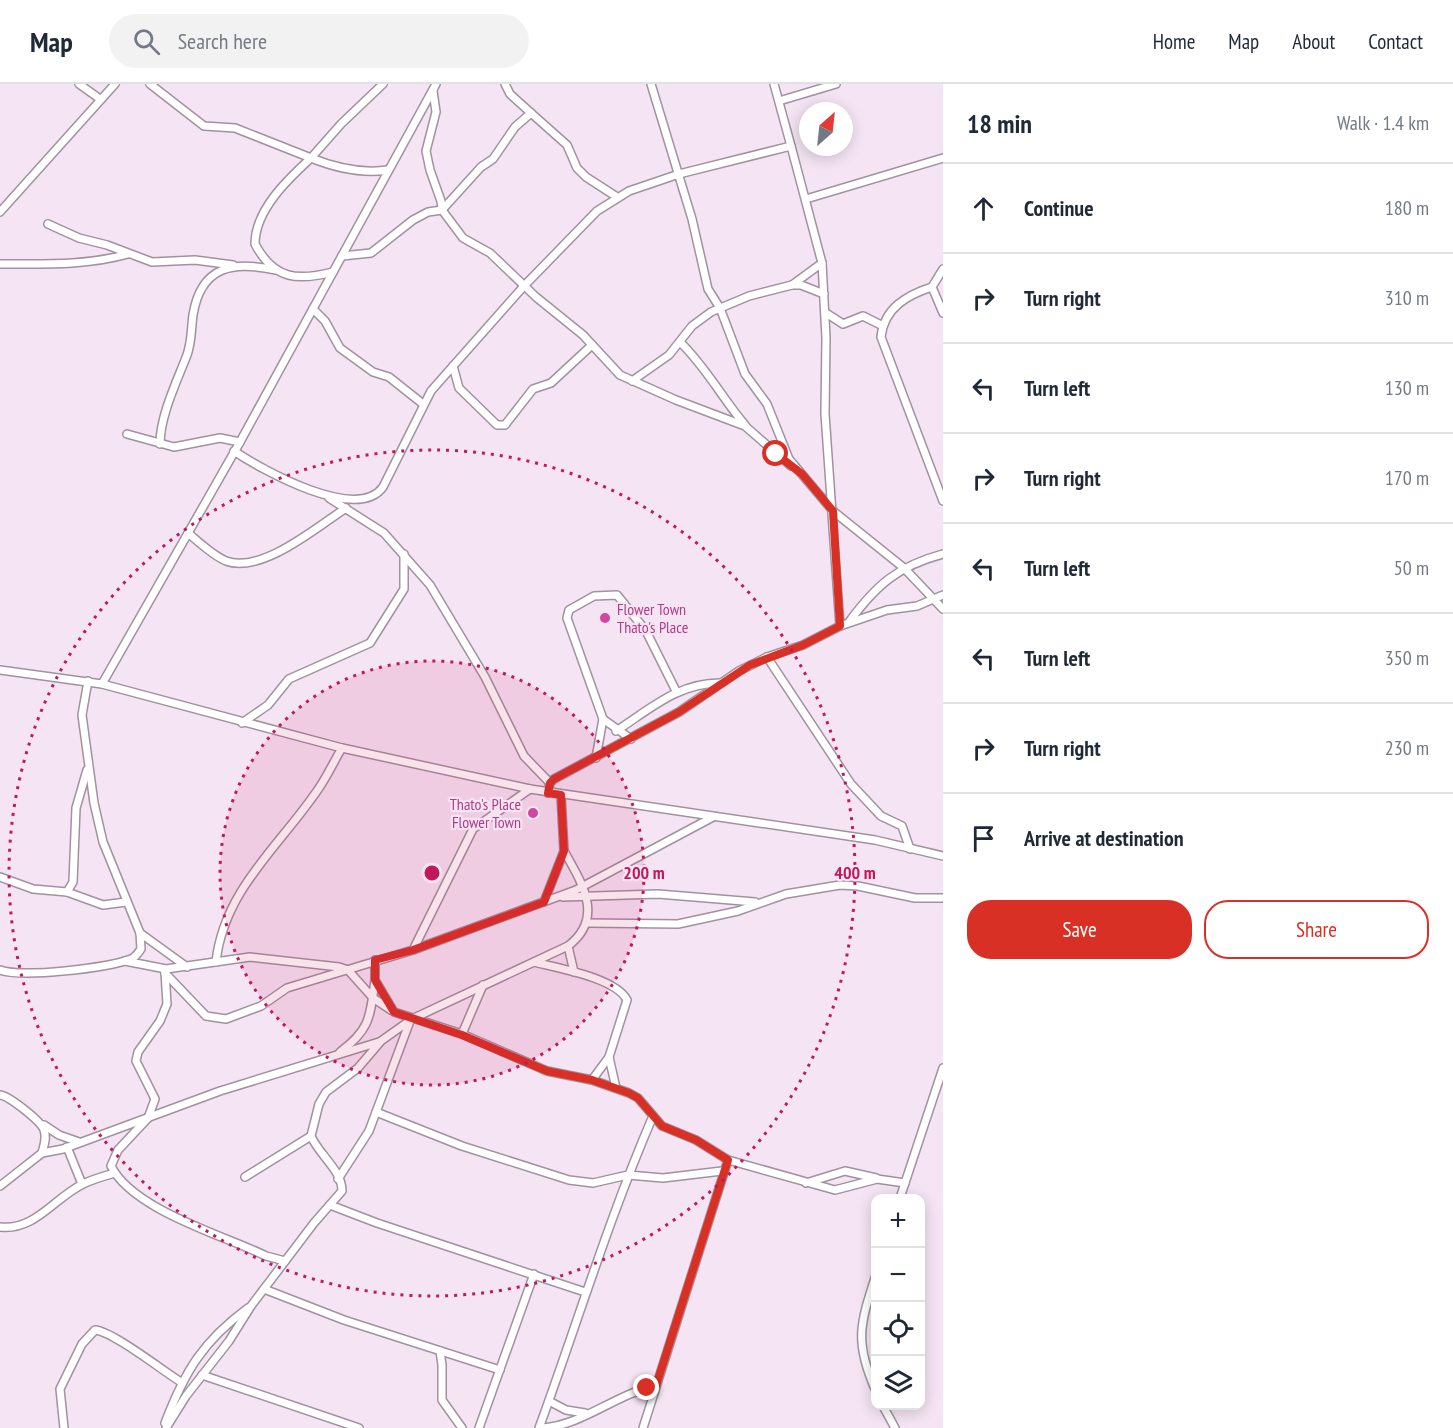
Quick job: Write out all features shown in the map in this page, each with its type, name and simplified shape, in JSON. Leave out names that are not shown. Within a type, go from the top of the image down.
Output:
[{"type":"street","points":[[79,84],[100,99]]},
{"type":"street","points":[[0,212],[115,84]]},
{"type":"street","points":[[150,84],[204,126],[235,128],[328,165],[368,173],[388,170]]},
{"type":"street","points":[[276,270],[255,244],[260,220],[292,175],[383,84]]},
{"type":"street","points":[[505,84],[510,94],[567,145],[577,168],[617,198]]},
{"type":"street","points":[[651,84],[679,174],[708,289],[720,308],[745,374],[767,404],[789,459],[833,511],[904,568],[943,609]]},
{"type":"street","points":[[774,84],[822,263],[826,313],[825,414],[840,626]]},
{"type":"street","points":[[779,101],[836,84]]},
{"type":"street","points":[[102,684],[240,441],[435,87]]},
{"type":"street","points":[[435,87],[436,112],[426,151],[442,210],[463,238],[490,253],[592,345],[620,375],[732,423],[745,426]]},
{"type":"street","points":[[342,256],[371,253],[413,220],[428,212],[442,210],[481,167],[493,159],[515,127],[531,113]]},
{"type":"street","points":[[234,451],[258,467],[322,493],[347,500],[373,497],[379,493],[430,391],[524,286],[597,212],[617,198],[679,174],[791,146]]},
{"type":"street","points":[[806,200],[943,158]]},
{"type":"street","points":[[48,225],[61,232],[107,245],[152,262],[195,261],[276,270],[294,278],[313,277],[333,272]]},
{"type":"street","points":[[0,264],[72,265],[106,261],[128,254]]},
{"type":"street","points":[[792,285],[822,263]]},
{"type":"street","points":[[160,444],[173,388],[193,337],[193,316],[199,292],[207,279],[220,270],[238,266]]},
{"type":"street","points":[[943,269],[932,287],[911,294],[895,305],[883,326],[881,337],[943,501]]},
{"type":"street","points":[[632,381],[669,355],[692,326],[720,308],[749,296],[792,285],[801,285],[824,294]]},
{"type":"street","points":[[932,287],[943,313]]},
{"type":"street","points":[[313,309],[325,321],[340,348],[373,372],[389,377],[423,404]]},
{"type":"street","points":[[826,313],[843,324],[863,316],[883,326]]},
{"type":"street","points":[[680,342],[707,372],[729,407],[745,426],[802,474]]},
{"type":"street","points":[[453,366],[459,388],[500,426],[509,421],[533,389],[552,383],[592,345]]},
{"type":"street","points":[[127,434],[174,447],[220,438],[240,441]]},
{"type":"street","points":[[322,493],[384,532],[430,585],[476,661],[524,756],[550,783]]},
{"type":"street","points":[[188,533],[225,560],[250,562],[280,552],[346,508]]},
{"type":"street","points":[[242,723],[268,705],[289,679],[370,643],[404,589],[404,554]]},
{"type":"street","points":[[849,622],[870,593],[904,568],[943,554]]},
{"type":"street","points":[[631,739],[616,731],[603,719],[566,614],[575,605],[594,596],[611,593],[622,600],[646,631],[676,691]]},
{"type":"street","points":[[548,793],[550,783],[559,776],[679,712],[766,657],[803,645],[849,622],[887,610],[909,608],[943,595]]},
{"type":"street","points":[[766,657],[851,784],[881,816],[902,826],[910,849]]},
{"type":"street","points":[[0,670],[102,684],[342,748],[548,793],[875,840],[943,856]]},
{"type":"street","points":[[0,970],[14,973],[77,969],[123,960],[135,956],[141,949],[141,933],[126,902],[104,842],[88,768],[81,715],[88,681]]},
{"type":"street","points":[[616,731],[676,691],[695,685],[720,684]]},
{"type":"street","points":[[596,758],[603,719]]},
{"type":"street","points":[[216,962],[218,939],[232,904],[255,868],[320,788],[342,748]]},
{"type":"street","points":[[67,892],[73,882],[76,808],[88,768]]},
{"type":"street","points":[[413,950],[474,829],[530,789]]},
{"type":"street","points":[[544,902],[564,851],[561,795]]},
{"type":"street","points":[[165,971],[206,1016],[226,1019],[261,1006],[287,988],[413,950],[584,887],[655,846],[713,817]]},
{"type":"street","points":[[165,1428],[251,1306],[342,1191],[338,1179],[311,1137],[318,1104],[326,1092],[357,1068],[381,1041],[411,1020],[568,946],[578,939],[589,913],[584,887],[564,851]]},
{"type":"street","points":[[0,877],[33,889],[67,892],[104,905],[126,902]]},
{"type":"street","points":[[586,923],[678,924],[738,911],[813,888],[840,885],[858,886],[915,898],[943,898]]},
{"type":"street","points":[[559,896],[658,894],[758,903]]},
{"type":"street","points":[[141,933],[187,967]]},
{"type":"street","points":[[568,946],[574,972]]},
{"type":"street","points":[[123,960],[165,971],[250,957],[327,965],[348,970],[373,998],[394,1012],[411,1020],[462,1035],[547,1071],[592,1080],[616,1088],[638,1098],[662,1126],[696,1140],[728,1160],[806,1183],[842,1190],[877,1179]]},
{"type":"street","points":[[334,1056],[363,1032],[369,1022],[375,980],[375,960]]},
{"type":"street","points":[[534,962],[574,972],[614,987],[623,993],[627,1000],[609,1058],[592,1080]]},
{"type":"street","points":[[165,971],[167,1004],[160,1021],[138,1052],[136,1061],[154,1094],[148,1118],[112,1160],[115,1173],[132,1192],[152,1205],[266,1256],[285,1261]]},
{"type":"street","points":[[375,980],[394,1012]]},
{"type":"street","points":[[462,1035],[483,985]]},
{"type":"street","points":[[338,1179],[358,1150],[376,1112],[411,1020]]},
{"type":"street","points":[[0,1186],[42,1153],[67,1147],[220,1091],[381,1041]]},
{"type":"street","points":[[609,1058],[616,1088]]},
{"type":"street","points":[[901,1194],[943,1068]]},
{"type":"street","points":[[0,1095],[9,1098],[59,1136],[80,1142]]},
{"type":"street","points":[[376,1112],[462,1146],[569,1180],[593,1183],[628,1175],[663,1178],[722,1171]]},
{"type":"street","points":[[653,1116],[628,1175],[585,1292],[541,1428],[572,1423],[587,1413],[656,1386]]},
{"type":"street","points":[[42,1124],[46,1136],[42,1153]]},
{"type":"street","points":[[244,1177],[311,1137]]},
{"type":"street","points":[[67,1147],[82,1184]]},
{"type":"street","points":[[643,1428],[695,1268],[722,1171],[728,1160]]},
{"type":"street","points":[[806,1183],[844,1171],[905,1183]]},
{"type":"street","points":[[0,1227],[13,1228],[28,1223],[82,1184],[115,1173]]},
{"type":"street","points":[[330,1204],[377,1223],[585,1292]]},
{"type":"street","points":[[479,1428],[534,1274]]},
{"type":"street","points":[[264,1289],[344,1320],[500,1370]]},
{"type":"street","points":[[871,1291],[863,1316],[860,1338],[863,1364],[871,1381]]},
{"type":"street","points":[[165,1428],[180,1382],[205,1344],[225,1324],[251,1306]]},
{"type":"street","points":[[64,1428],[60,1389],[82,1344],[95,1330],[101,1330],[180,1382]]},
{"type":"street","points":[[440,1351],[442,1400],[462,1428]]},
{"type":"street","points":[[202,1375],[359,1428]]},
{"type":"street","points":[[549,1401],[566,1410],[579,1414],[587,1413]]},
{"type":"street","points":[[885,1410],[895,1428]]},
{"type":"place","name":"Flower Town Thato's Place","points":[[605,618]]},
{"type":"place","name":"Thato's Place Flower Town","points":[[533,813]]},
{"type":"route","points":[[647,1388],[656,1386],[695,1268],[722,1171],[728,1160],[696,1140],[662,1126],[638,1098],[629,1093],[592,1080],[547,1071],[462,1035],[394,1012],[375,980],[375,960],[413,950],[544,902],[564,851],[561,795],[548,793],[550,783],[554,779],[679,712],[750,665],[766,657],[803,645],[840,626],[833,511],[802,474],[776,454]]}]
